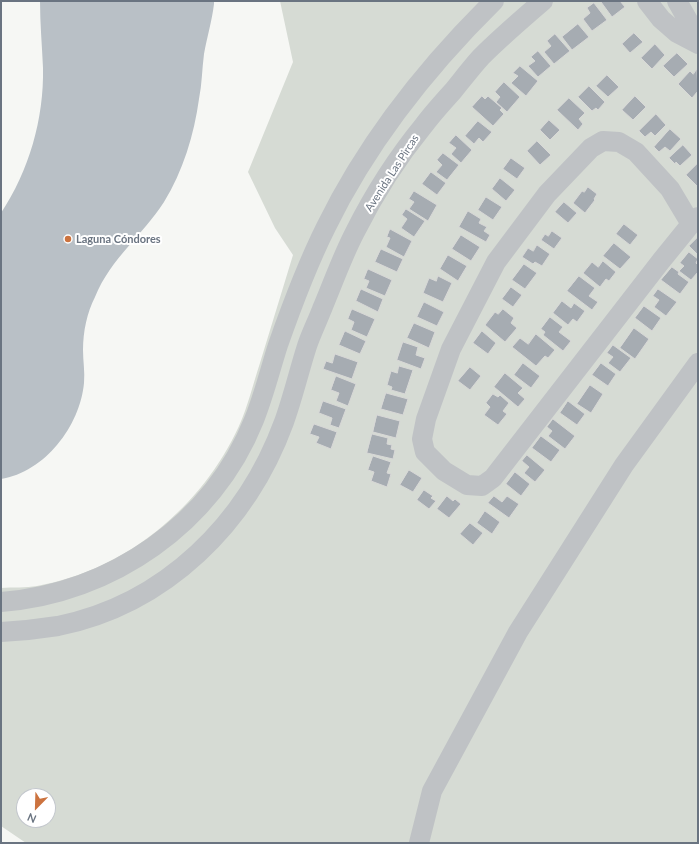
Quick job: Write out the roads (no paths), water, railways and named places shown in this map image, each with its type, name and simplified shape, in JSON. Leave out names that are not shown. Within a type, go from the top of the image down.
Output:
[{"type":"street","points":[[1,602],[55,594],[80,586],[128,564],[150,550],[171,533],[205,500],[233,462],[254,420],[296,294],[310,260],[326,227],[362,163],[382,132],[431,67],[494,1]]},
{"type":"street","name":"Avenida Las Pircas","points":[[1,632],[59,625],[86,618],[137,597],[184,566],[223,528],[255,483],[268,458],[284,423],[308,344],[336,271],[356,230],[380,187],[423,125],[480,58],[543,1]]},
{"type":"street","points":[[647,1],[661,19],[677,33],[698,44]]},
{"type":"street","points":[[677,1],[698,38]]},
{"type":"street","points":[[603,141],[619,142],[636,152],[670,189],[694,221],[493,478],[482,486],[467,486],[444,471],[425,452],[422,439],[426,419],[451,349],[496,262],[547,194],[591,148],[603,141]]},
{"type":"street","points":[[418,843],[432,791],[518,632],[624,465],[698,363]]},
{"type":"street","points":[[270,371],[297,381]]},
{"type":"place","name":"Laguna Cóndores","points":[[68,239]]}]
